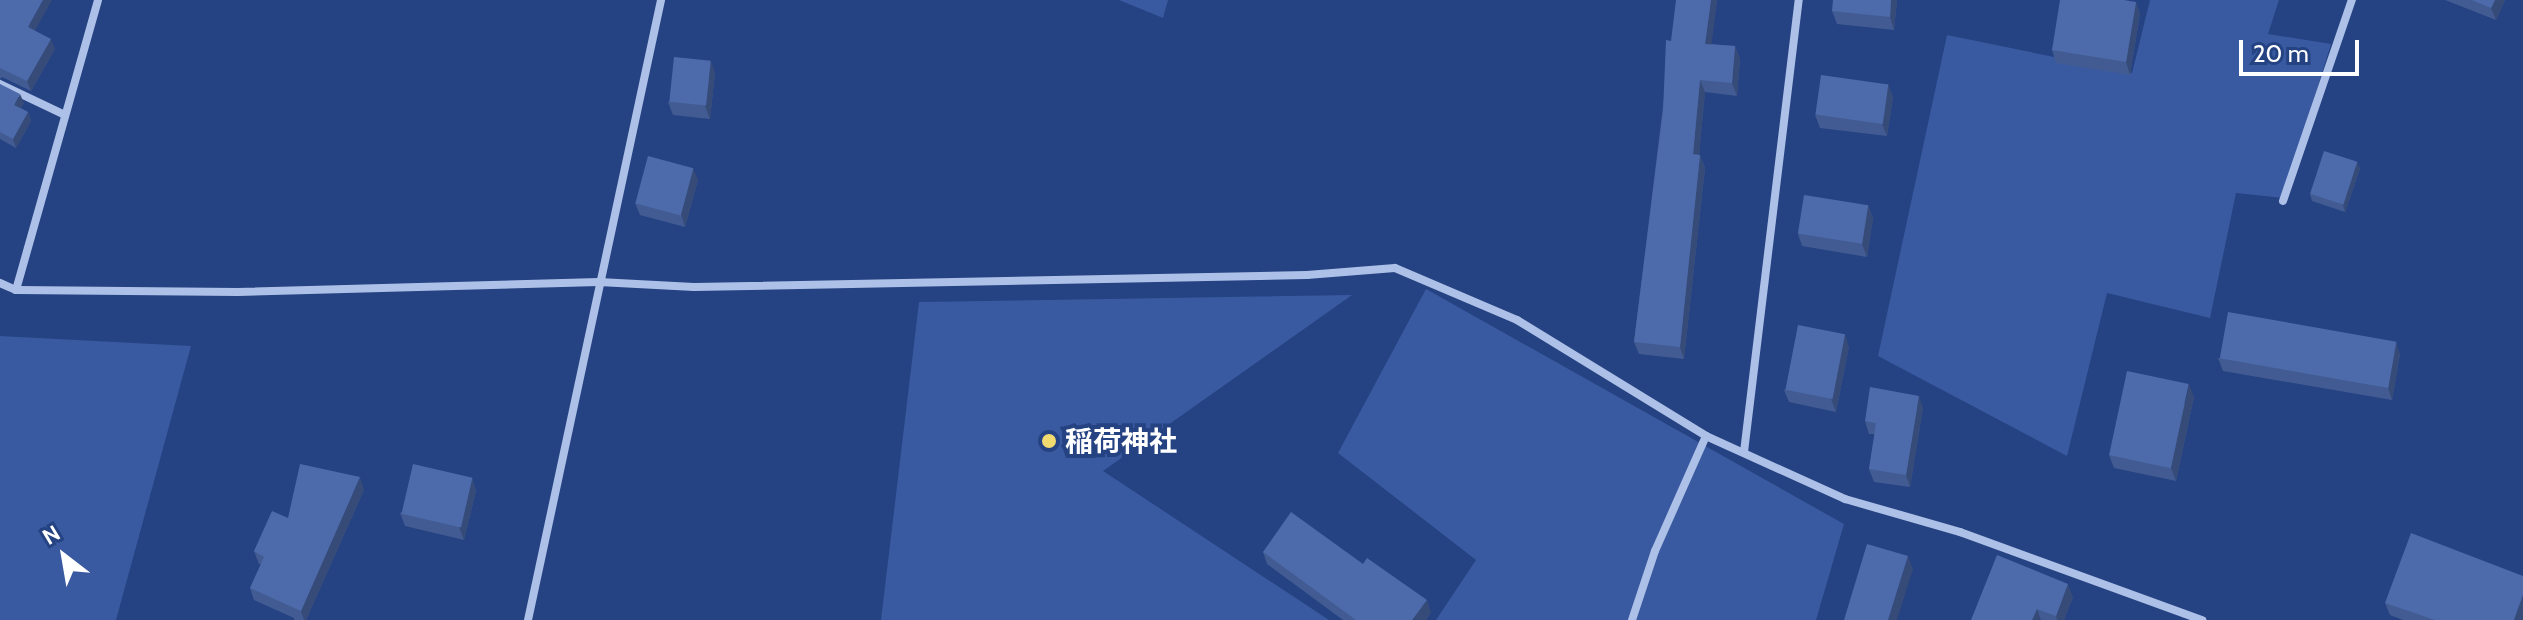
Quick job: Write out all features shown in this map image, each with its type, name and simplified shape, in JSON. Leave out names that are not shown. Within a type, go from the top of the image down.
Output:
[{"type":"street","points":[[16,290],[63,114],[98,0]]},
{"type":"street","points":[[528,620],[661,0]]},
{"type":"street","points":[[1744,452],[1799,0]]},
{"type":"street","points":[[2283,201],[2352,0]]},
{"type":"street","points":[[0,84],[63,114]]},
{"type":"street","points":[[0,283],[16,290],[238,292],[599,282],[709,287],[1307,275],[1395,268],[1517,320],[1706,436],[1845,499],[1960,532],[2202,620]]},
{"type":"street","points":[[1632,620],[1655,551],[1706,436]]},
{"type":"shaded area","points":[[1119,0],[1168,0],[1163,18]]},
{"type":"shaded area","points":[[2150,0],[2279,0],[2268,34],[2331,44],[2283,198],[2236,193],[2210,318],[2107,293],[2067,456],[1878,356],[1947,35],[2132,73]]},
{"type":"shaded area","points":[[1426,289],[1844,524],[1816,620],[1436,620],[1476,560],[1338,453]]},
{"type":"shaded area","points":[[1352,295],[1103,471],[1329,620],[881,620],[919,302]]},
{"type":"shaded area","points":[[0,336],[191,346],[116,620],[0,620]]},
{"type":"building","points":[[0,0],[43,0],[28,27],[51,39],[27,81],[0,68]]},
{"type":"building","points":[[1676,0],[1711,0],[1705,44],[1735,46],[1732,83],[1700,80],[1693,154],[1700,155],[1680,347],[1634,342],[1663,111],[1666,40],[1671,41]]},
{"type":"building","points":[[1833,0],[1891,0],[1890,17],[1832,11]]},
{"type":"building","points":[[2060,0],[2136,2],[2126,62],[2052,50]]},
{"type":"building","points":[[2472,0],[2495,0],[2491,8]]},
{"type":"building","points":[[674,57],[711,61],[706,106],[669,102]]},
{"type":"building","points":[[1821,75],[1888,84],[1883,124],[1815,115]]},
{"type":"building","points":[[0,84],[20,94],[14,105],[28,112],[13,139],[0,132]]},
{"type":"building","points":[[2324,151],[2357,162],[2343,205],[2310,194]]},
{"type":"building","points":[[648,156],[693,168],[681,215],[635,203]]},
{"type":"building","points":[[1804,195],[1868,205],[1862,244],[1798,234]]},
{"type":"building","points":[[2228,312],[2396,342],[2388,388],[2220,358]]},
{"type":"building","points":[[1798,325],[1845,334],[1833,399],[1785,390]]},
{"type":"building","points":[[2127,371],[2189,384],[2171,468],[2109,455]]},
{"type":"building","points":[[1870,387],[1919,396],[1906,475],[1869,469],[1876,423],[1865,421]]},
{"type":"building","points":[[300,464],[360,477],[301,611],[250,588],[264,557],[254,551],[272,511],[288,518]]},
{"type":"building","points":[[413,464],[472,478],[461,527],[402,514]]},
{"type":"building","points":[[1291,512],[1363,564],[1367,558],[1427,600],[1412,620],[1356,620],[1263,552]]},
{"type":"building","points":[[2411,533],[2523,576],[2523,595],[2514,620],[2435,620],[2385,603]]},
{"type":"building","points":[[1867,544],[1908,556],[1888,620],[1844,620]]},
{"type":"building","points":[[1997,555],[2068,584],[2056,616],[2037,609],[2032,620],[1971,620]]},
{"type":"place","name":"稲荷神社","points":[[1049,441]]}]
